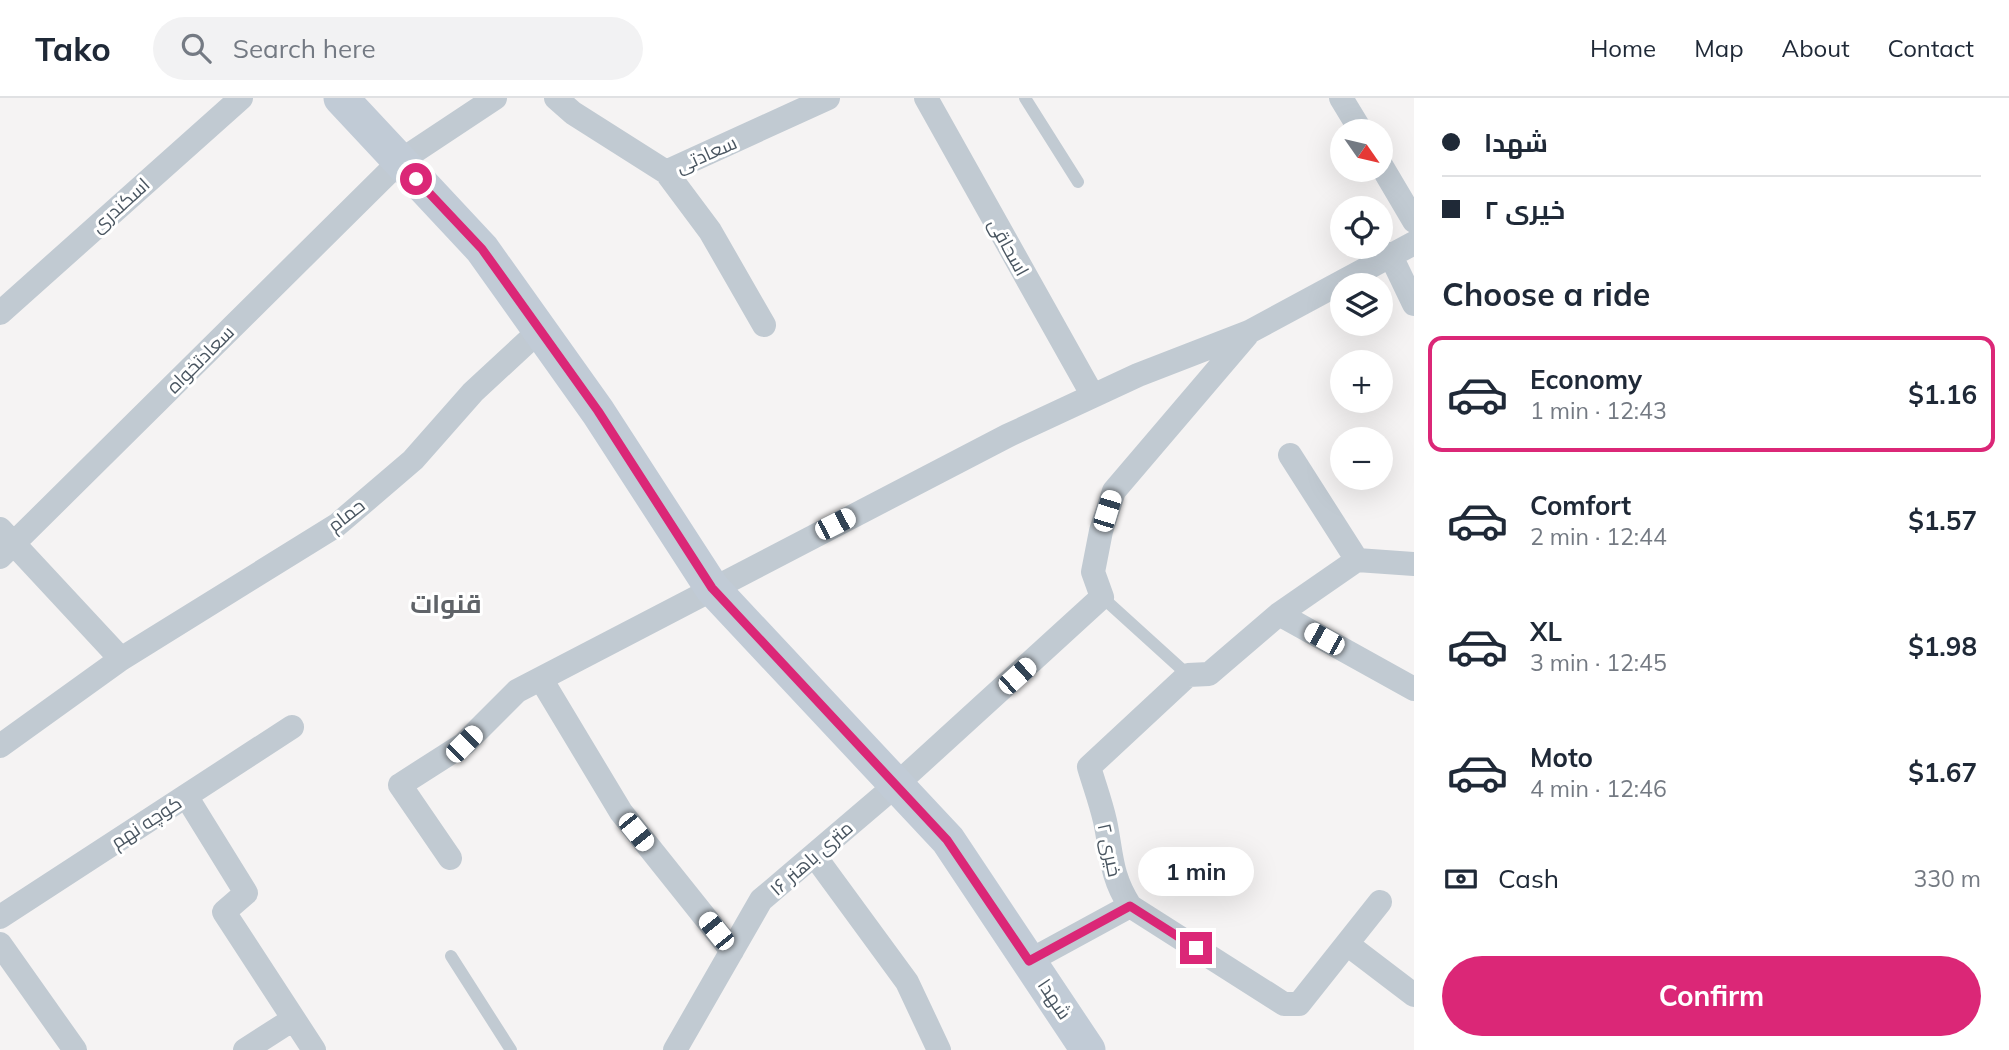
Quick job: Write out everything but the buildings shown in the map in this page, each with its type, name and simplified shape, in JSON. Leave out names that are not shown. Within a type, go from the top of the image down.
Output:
[{"type":"street","name":"اسکندری","points":[[0,313],[241,98]]},
{"type":"street","name":"شهدا","points":[[341,98],[482,249],[598,411],[712,588],[947,840],[1088,1050]]},
{"type":"street","name":"سعادتخواه","points":[[5,543],[400,161],[495,98]]},
{"type":"street","name":"سعادتی","points":[[556,98],[573,113],[666,172],[828,98]]},
{"type":"street","name":"اسحاقی","points":[[926,98],[1093,396]]},
{"type":"street","points":[[1342,98],[1354,119]]},
{"type":"street","points":[[666,172],[710,231],[764,325]]},
{"type":"street","points":[[1391,182],[1414,221]]},
{"type":"street","points":[[1393,253],[1414,243]]},
{"type":"street","points":[[450,858],[400,785],[464,744],[517,691],[1007,436],[1138,375],[1250,332],[1381,259]]},
{"type":"street","points":[[1392,259],[1414,304]]},
{"type":"street","name":"حمام","points":[[0,746],[121,659],[337,525],[413,460],[473,392],[540,330]]},
{"type":"street","points":[[1102,597],[1093,572],[1114,491],[1250,332]]},
{"type":"street","points":[[1290,455],[1357,560]]},
{"type":"street","points":[[5,543],[121,659]]},
{"type":"street","points":[[1188,676],[1209,674],[1279,614],[1357,560],[1414,564]]},
{"type":"street","name":"۱۶ متری باهنر","points":[[675,1050],[761,900],[895,785],[1102,597]]},
{"type":"street","points":[[1279,614],[1414,690]]},
{"type":"street","name":"خیری ۲","points":[[1130,906],[1118,888],[1105,836],[1105,823],[1088,767],[1188,676]]},
{"type":"street","points":[[541,678],[621,812],[732,951]]},
{"type":"street","name":"کوچه نهم","points":[[0,917],[292,727]]},
{"type":"street","points":[[186,796],[246,893],[224,912],[314,1050]]},
{"type":"street","points":[[814,855],[907,982],[939,1050]]},
{"type":"street","points":[[1029,961],[1130,906],[1284,1004],[1299,1004],[1380,902]]},
{"type":"street","points":[[0,944],[75,1050]]},
{"type":"street","points":[[1347,944],[1414,995]]},
{"type":"street","points":[[245,1050],[292,1020]]},
{"type":"lane","points":[[1025,98],[1079,182]]},
{"type":"lane","points":[[1102,597],[1188,676]]},
{"type":"lane","points":[[451,956],[511,1050]]},
{"type":"district","name":"قنوات","points":[[446,604]]},
{"type":"route","points":[[416,179],[482,249],[598,411],[712,588],[947,840],[1029,961],[1130,906],[1196,948]]}]
